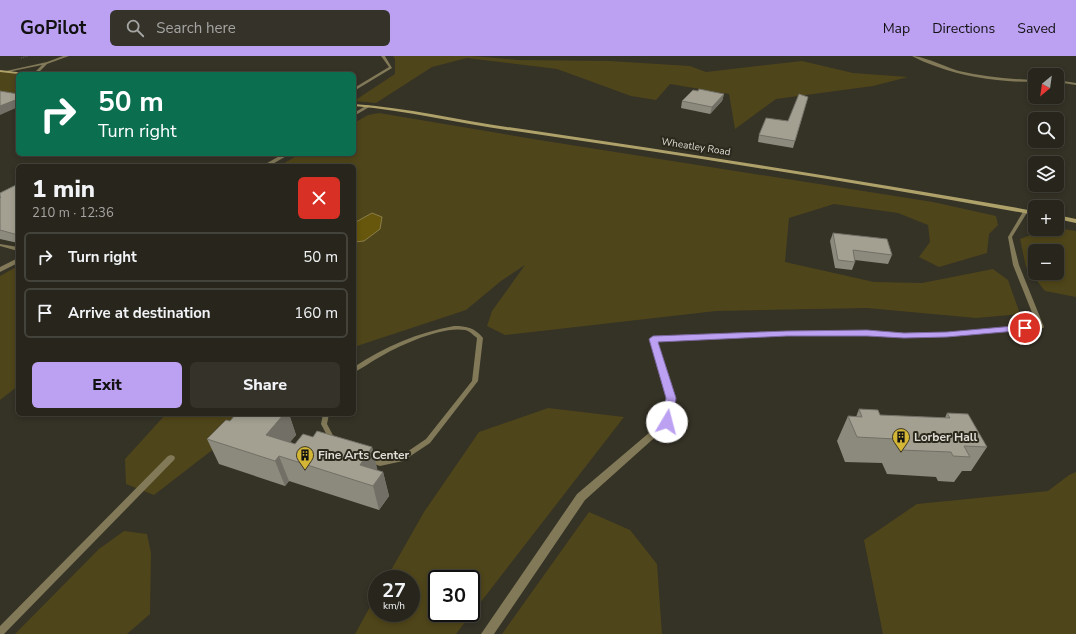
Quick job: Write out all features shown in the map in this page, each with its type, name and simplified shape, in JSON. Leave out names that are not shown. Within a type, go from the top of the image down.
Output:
[{"type":"main road","points":[[0,71],[16,73]]},
{"type":"main road","name":"Wheatley Road","points":[[356,105],[369,106],[510,130],[615,144],[840,179],[1026,212]]},
{"type":"main road","points":[[1064,218],[1076,221]]},
{"type":"street","points":[[8,72],[48,63],[67,56]]},
{"type":"street","points":[[356,88],[366,81],[377,77],[390,67],[383,56]]},
{"type":"street","points":[[914,56],[950,70],[980,77],[1028,81]]},
{"type":"street","points":[[37,72],[48,63]]},
{"type":"street","points":[[1064,82],[1076,84]]},
{"type":"street","points":[[356,114],[369,106]]},
{"type":"street","points":[[269,164],[283,156]]},
{"type":"street","points":[[0,270],[16,261]]},
{"type":"street","points":[[487,634],[581,497],[667,422],[671,398],[653,339]]},
{"type":"lane","points":[[653,339],[787,334],[867,333],[904,336],[1041,327],[1016,266],[1010,237],[1026,212]]},
{"type":"lane","points":[[0,245],[16,249]]},
{"type":"lane","points":[[356,368],[363,363],[411,340],[451,327],[472,330],[480,338],[475,381],[428,441],[403,458],[380,462],[362,458]]},
{"type":"lane","points":[[326,416],[324,424],[335,444],[340,447]]},
{"type":"lane","points":[[0,632],[171,458]]},
{"type":"shaded area","points":[[393,56],[473,56],[518,60],[610,61],[690,66],[706,72],[802,61],[853,73],[908,77],[873,86],[776,99],[735,129],[729,94],[670,84],[656,100],[631,96],[557,69],[467,58],[432,67],[376,103],[356,101],[356,100],[395,74],[395,59]]},
{"type":"shaded area","points":[[0,71],[16,74],[16,96],[0,93]]},
{"type":"shaded area","points":[[379,113],[533,139],[933,202],[996,216],[998,225],[989,234],[987,253],[939,267],[919,257],[930,242],[928,225],[898,213],[834,204],[789,218],[785,262],[874,282],[922,283],[993,269],[1008,280],[1020,314],[976,318],[867,308],[716,311],[505,335],[487,326],[492,311],[525,265],[501,281],[466,310],[356,346],[356,242],[364,241],[360,219],[356,222],[356,164],[282,164],[296,156],[356,156],[356,122],[368,115]]},
{"type":"shaded area","points":[[372,213],[382,217],[380,229],[364,241],[356,242],[356,222]]},
{"type":"shaded area","points":[[1064,229],[1076,231],[1076,297],[1045,291],[1036,280],[1064,280],[1064,244],[1028,244],[1028,270],[1026,267],[1020,239],[1028,236],[1064,236]]},
{"type":"shaded area","points":[[16,267],[16,388],[0,400],[0,276]]},
{"type":"shaded area","points":[[548,408],[624,417],[480,603],[480,570],[428,570],[428,622],[465,622],[456,634],[355,634],[368,610],[368,622],[420,622],[420,570],[391,570],[424,512],[479,432]]},
{"type":"shaded area","points":[[164,416],[256,416],[154,495],[126,484],[125,459]]},
{"type":"shaded area","points":[[1076,472],[1076,634],[883,634],[864,540],[917,504],[1048,491],[1069,475]]},
{"type":"shaded area","points":[[589,512],[630,530],[657,564],[662,634],[502,634]]},
{"type":"shaded area","points":[[124,531],[147,534],[151,553],[150,614],[127,634],[15,634],[99,549]]},
{"type":"building","points":[[699,89],[724,94],[712,107],[682,101],[693,90],[698,91]]},
{"type":"building","points":[[0,91],[16,94],[16,100],[0,106]]},
{"type":"building","points":[[799,94],[808,97],[795,141],[759,135],[766,118],[788,121]]},
{"type":"building","points":[[16,185],[16,234],[0,230],[0,193]]},
{"type":"building","points":[[833,233],[887,239],[892,255],[853,250],[855,262],[838,260]]},
{"type":"building","points":[[859,409],[878,410],[880,415],[950,418],[947,413],[968,414],[987,447],[964,446],[970,457],[953,456],[951,452],[900,450],[895,439],[857,437],[848,416],[862,417]]},
{"type":"building","points":[[234,416],[282,416],[266,435],[295,444],[303,434],[313,437],[317,431],[372,447],[360,465],[383,472],[373,486],[279,456],[275,461],[207,439],[226,420],[230,421]]},
{"type":"place","name":"Lorber Hall","points":[[901,452]]},
{"type":"place","name":"Fine Arts Center","points":[[305,470]]},
{"type":"route","points":[[667,422],[671,398],[653,339],[787,334],[867,333],[904,336],[1025,328]]}]
